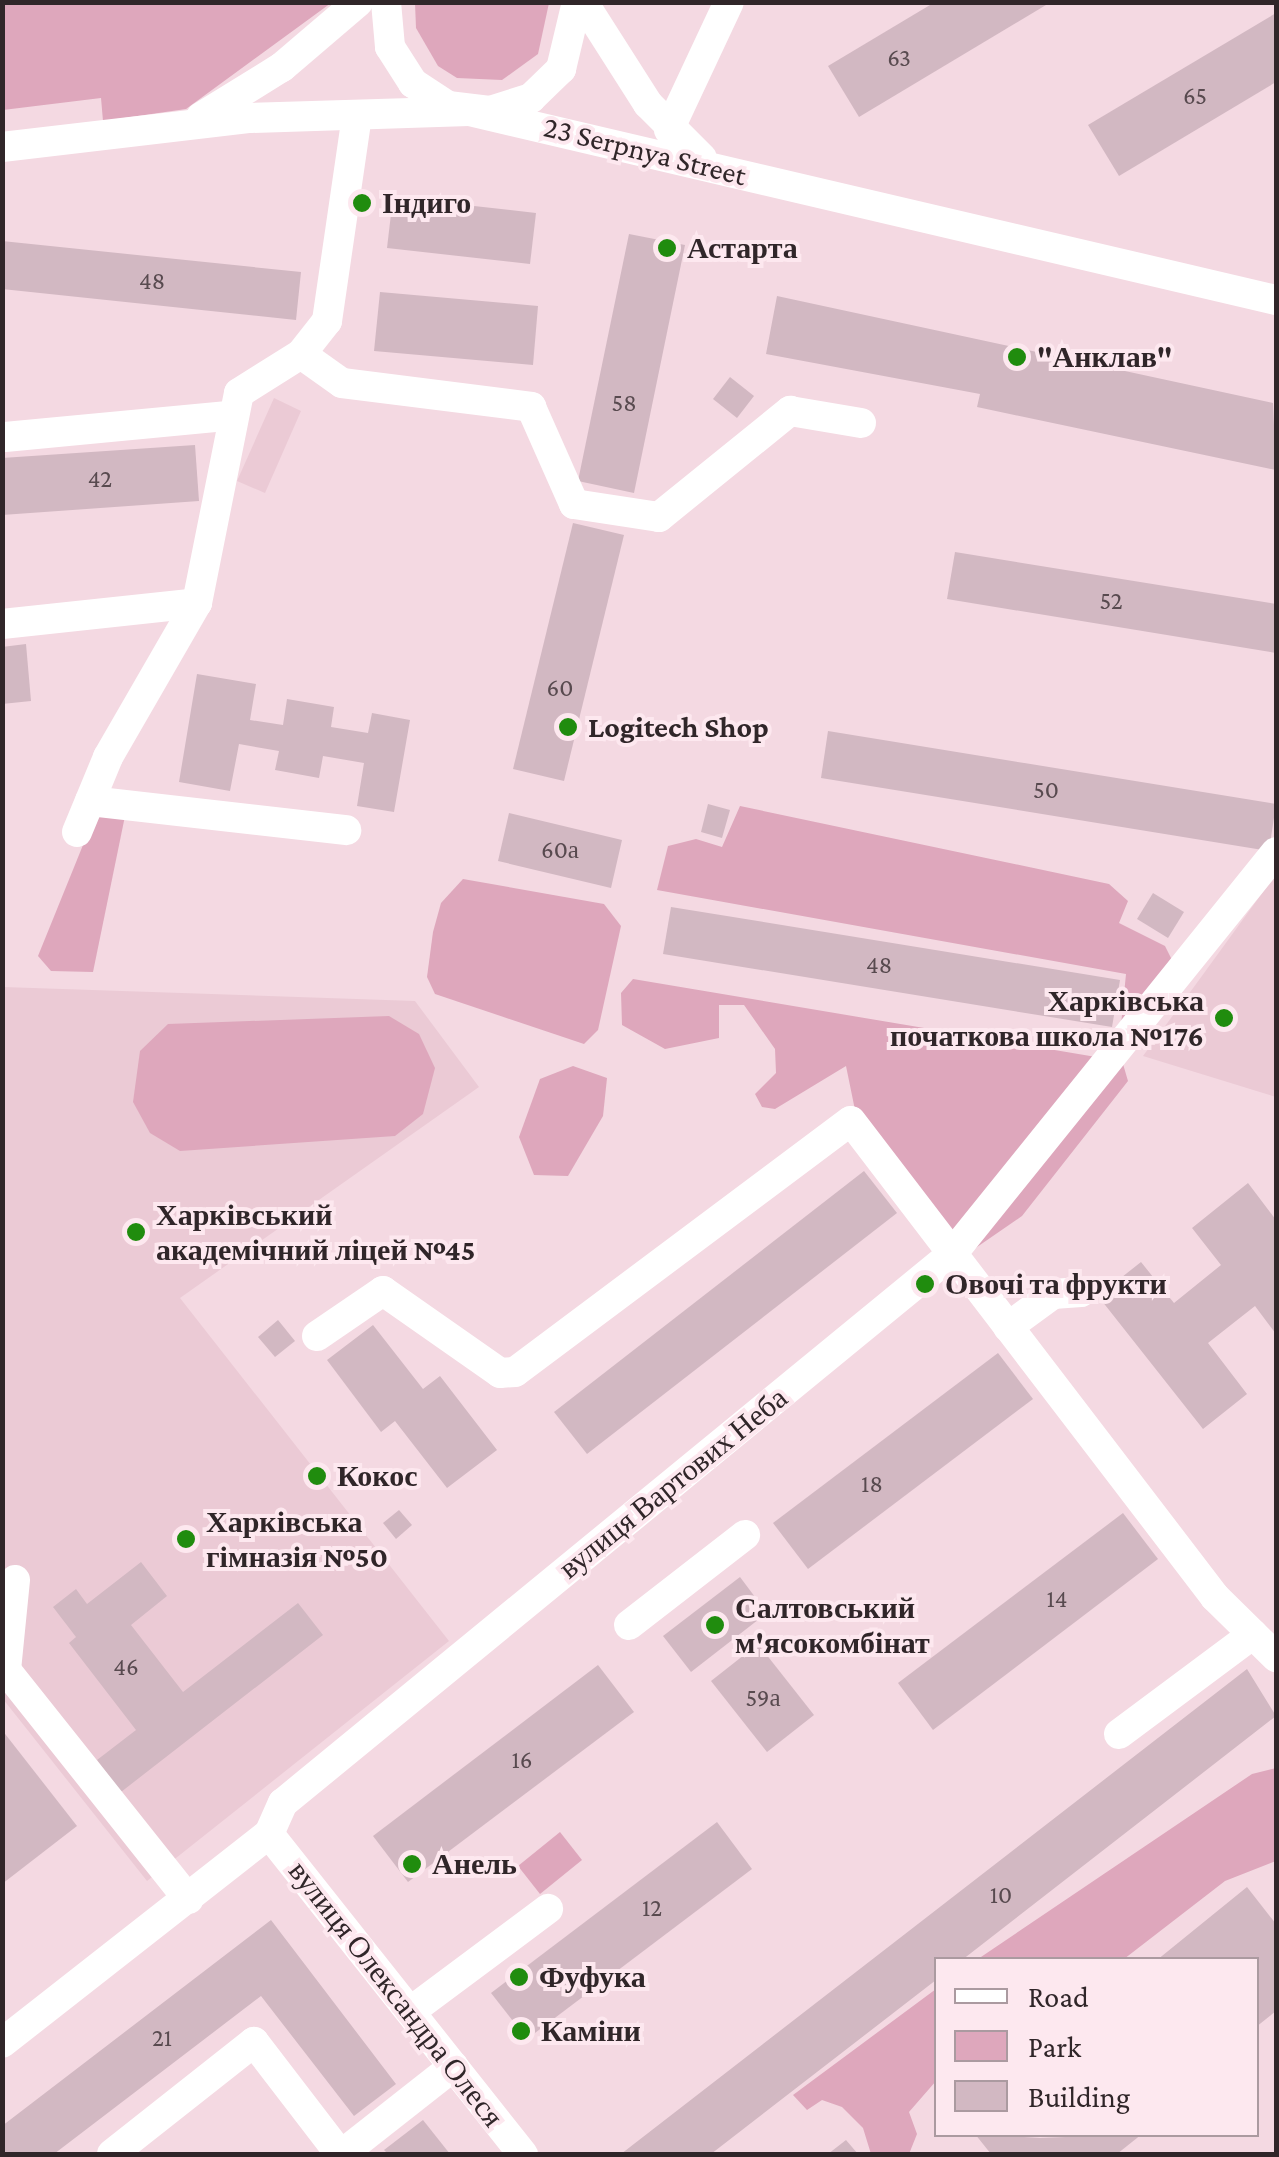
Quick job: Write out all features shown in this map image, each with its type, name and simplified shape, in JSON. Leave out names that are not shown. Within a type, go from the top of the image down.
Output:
[{"type":"street","points":[[190,124],[267,78],[358,2]]},
{"type":"street","points":[[386,2],[400,66],[429,96],[469,111]]},
{"type":"street","points":[[580,2],[669,130],[708,163]]},
{"type":"street","name":"23 Serpnya Street","points":[[2,147],[190,124],[511,107],[548,85],[571,50],[580,2]]},
{"type":"street","points":[[669,130],[729,2]]},
{"type":"street","name":"23 Serpnya Street","points":[[469,111],[708,163],[1276,300]]},
{"type":"street","points":[[77,832],[197,604],[228,416],[239,393],[301,354],[328,321],[357,115]]},
{"type":"street","points":[[301,354],[342,383],[531,407],[574,504],[659,517],[790,411],[861,423]]},
{"type":"street","points":[[5,437],[228,416]]},
{"type":"street","points":[[2,624],[197,604]]},
{"type":"street","points":[[90,801],[346,830]]},
{"type":"street","name":"вулиця Вартових Неба","points":[[2,2043],[269,1834],[283,1803],[952,1254],[1148,1020],[1276,852]]},
{"type":"street","points":[[317,1336],[383,1291],[500,1373],[514,1372],[850,1121],[1008,1328],[1253,1634],[1276,1657]]},
{"type":"street","points":[[1008,1328],[1053,1294],[1081,1292]]},
{"type":"street","points":[[629,1625],[745,1535]]},
{"type":"street","points":[[15,1580],[6,1670],[188,1898]]},
{"type":"street","points":[[1120,1734],[1253,1634]]},
{"type":"street","name":"вулиця Олександра Олеся","points":[[269,1834],[523,2154]]},
{"type":"street","points":[[412,2011],[548,1909]]},
{"type":"street","points":[[112,2154],[254,2042],[341,2154],[454,2066]]},
{"type":"shaded area","points":[[274,398],[301,411],[265,493],[237,481]]},
{"type":"shaded area","name":"Харківська початкова школа №176","points":[[1276,874],[1276,1097],[1143,1056],[1199,980]]},
{"type":"shaded area","points":[[3,987],[415,1001],[479,1087],[180,1298],[449,1641],[147,1881],[3,1699]]},
{"type":"green space","points":[[2,3],[331,3],[186,109],[103,121],[101,98],[3,110]]},
{"type":"green space","points":[[415,3],[549,3],[538,54],[502,80],[457,78],[438,66],[416,28]]},
{"type":"green space","points":[[740,806],[1109,884],[1128,901],[1119,923],[1165,946],[1173,962],[1120,1035],[1126,974],[657,890],[668,846],[696,839],[722,847]]},
{"type":"green space","points":[[96,813],[125,816],[93,972],[51,971],[38,956]]},
{"type":"green space","points":[[463,879],[604,904],[621,926],[598,1030],[584,1044],[435,994],[427,977],[433,932],[441,903]]},
{"type":"green space","points":[[633,979],[1108,1059],[1123,1064],[1128,1081],[1022,1216],[964,1256],[855,1110],[846,1066],[775,1109],[762,1107],[755,1094],[776,1073],[775,1049],[744,1005],[719,1005],[719,1038],[665,1049],[622,1025],[621,993]]},
{"type":"green space","points":[[389,1016],[419,1034],[435,1068],[423,1114],[395,1136],[180,1151],[150,1133],[133,1102],[140,1051],[168,1024]]},
{"type":"green space","points":[[573,1066],[607,1078],[603,1116],[568,1176],[534,1175],[519,1137],[540,1079]]},
{"type":"green space","points":[[1276,1768],[1276,1861],[1225,1881],[1127,1957],[981,1957],[1252,1774]]},
{"type":"green space","points":[[560,1832],[582,1860],[540,1894],[518,1866]]},
{"type":"green space","points":[[934,1990],[934,2083],[909,2112],[917,2134],[909,2154],[871,2154],[863,2128],[842,2107],[822,2100],[807,2110],[793,2095]]},
{"type":"building","points":[[935,2],[1051,2],[859,117],[828,66]]},
{"type":"building","points":[[1276,13],[1276,82],[1119,176],[1088,125]]},
{"type":"building","points":[[393,197],[536,213],[530,264],[387,248]]},
{"type":"building","points":[[629,234],[685,245],[634,493],[578,481]]},
{"type":"building","points":[[2,241],[301,272],[296,320],[2,289]]},
{"type":"building","points":[[380,292],[538,306],[533,365],[374,351]]},
{"type":"building","points":[[777,296],[1273,403],[1276,470],[977,407],[980,394],[766,354]]},
{"type":"building","points":[[730,377],[754,396],[737,418],[713,399]]},
{"type":"building","points":[[195,445],[199,501],[2,515],[2,458]]},
{"type":"building","points":[[573,523],[624,535],[564,781],[513,769]]},
{"type":"building","points":[[955,552],[1276,604],[1276,653],[947,599]]},
{"type":"building","points":[[26,644],[31,701],[2,704],[2,647]]},
{"type":"building","points":[[197,674],[256,684],[250,720],[283,725],[287,699],[334,707],[331,727],[368,733],[372,713],[410,720],[394,812],[357,806],[364,763],[323,756],[319,778],[275,770],[279,751],[239,744],[230,791],[179,782]]},
{"type":"building","points":[[828,731],[1276,804],[1269,851],[821,778]]},
{"type":"building","points":[[708,804],[730,810],[722,838],[701,832]]},
{"type":"building","points":[[509,813],[622,840],[611,888],[498,861]]},
{"type":"building","points":[[1153,893],[1184,912],[1168,938],[1137,919]]},
{"type":"building","points":[[671,907],[1120,980],[1112,1027],[663,954]]},
{"type":"building","points":[[864,1171],[897,1213],[587,1454],[554,1412]]},
{"type":"building","points":[[1248,1183],[1276,1220],[1276,1334],[1255,1306],[1208,1343],[1247,1394],[1203,1429],[1098,1296],[1141,1262],[1174,1303],[1221,1265],[1192,1228]]},
{"type":"building","points":[[278,1320],[295,1341],[275,1357],[258,1337]]},
{"type":"building","points":[[373,1325],[423,1389],[440,1376],[497,1450],[447,1488],[395,1421],[381,1432],[327,1360]]},
{"type":"building","points":[[998,1353],[1033,1399],[808,1569],[773,1523]]},
{"type":"building","points":[[399,1510],[412,1525],[396,1539],[383,1523]]},
{"type":"building","points":[[1123,1513],[1158,1559],[933,1730],[898,1683]]},
{"type":"building","points":[[141,1562],[167,1596],[131,1625],[183,1692],[298,1603],[323,1635],[121,1792],[97,1760],[136,1730],[69,1643],[76,1637],[53,1607],[76,1589],[87,1604]]},
{"type":"building","name":"Салтовський м'ясокомбінат","points":[[740,1577],[767,1613],[691,1672],[663,1636]]},
{"type":"building","points":[[758,1644],[814,1715],[767,1752],[711,1681]]},
{"type":"building","points":[[598,1665],[634,1712],[408,1882],[373,1836]]},
{"type":"building","points":[[1247,1669],[1276,1716],[966,1957],[934,1957],[934,1982],[711,2154],[621,2154]]},
{"type":"building","points":[[2,1730],[77,1826],[2,1884]]},
{"type":"building","points":[[717,1822],[752,1869],[527,2039],[491,1993]]},
{"type":"building","points":[[1247,1887],[1276,1924],[1276,2011],[1259,2025],[1259,1957],[1161,1957]]},
{"type":"building","points":[[271,1920],[396,2084],[354,2116],[261,1996],[54,2154],[2,2154],[2,2126]]},
{"type":"building","points":[[423,2120],[450,2154],[388,2154],[384,2150]]},
{"type":"building","points":[[977,2137],[1138,2137],[1117,2154],[991,2154]]},
{"type":"building","points":[[846,2140],[858,2154],[828,2154]]},
{"type":"place","name":"Індиго","points":[[362,203]]},
{"type":"place","name":"Астарта","points":[[667,248]]},
{"type":"place","name":"\"Анклав\"","points":[[1017,357]]},
{"type":"place","name":"Logitech Shop","points":[[568,727]]},
{"type":"place","name":"Харківська початкова школа №176","points":[[1224,1018]]},
{"type":"place","name":"Харківський академічний ліцей №45","points":[[136,1232]]},
{"type":"place","name":"Овочі та фрукти","points":[[925,1284]]},
{"type":"place","name":"Кокос","points":[[317,1476]]},
{"type":"place","name":"Харківська гімназія №50","points":[[186,1539]]},
{"type":"place","name":"Салтовський м'ясокомбінат","points":[[715,1625]]},
{"type":"place","name":"Анель","points":[[412,1864]]},
{"type":"place","name":"Фуфука","points":[[519,1977]]},
{"type":"place","name":"Каміни","points":[[521,2031]]}]
